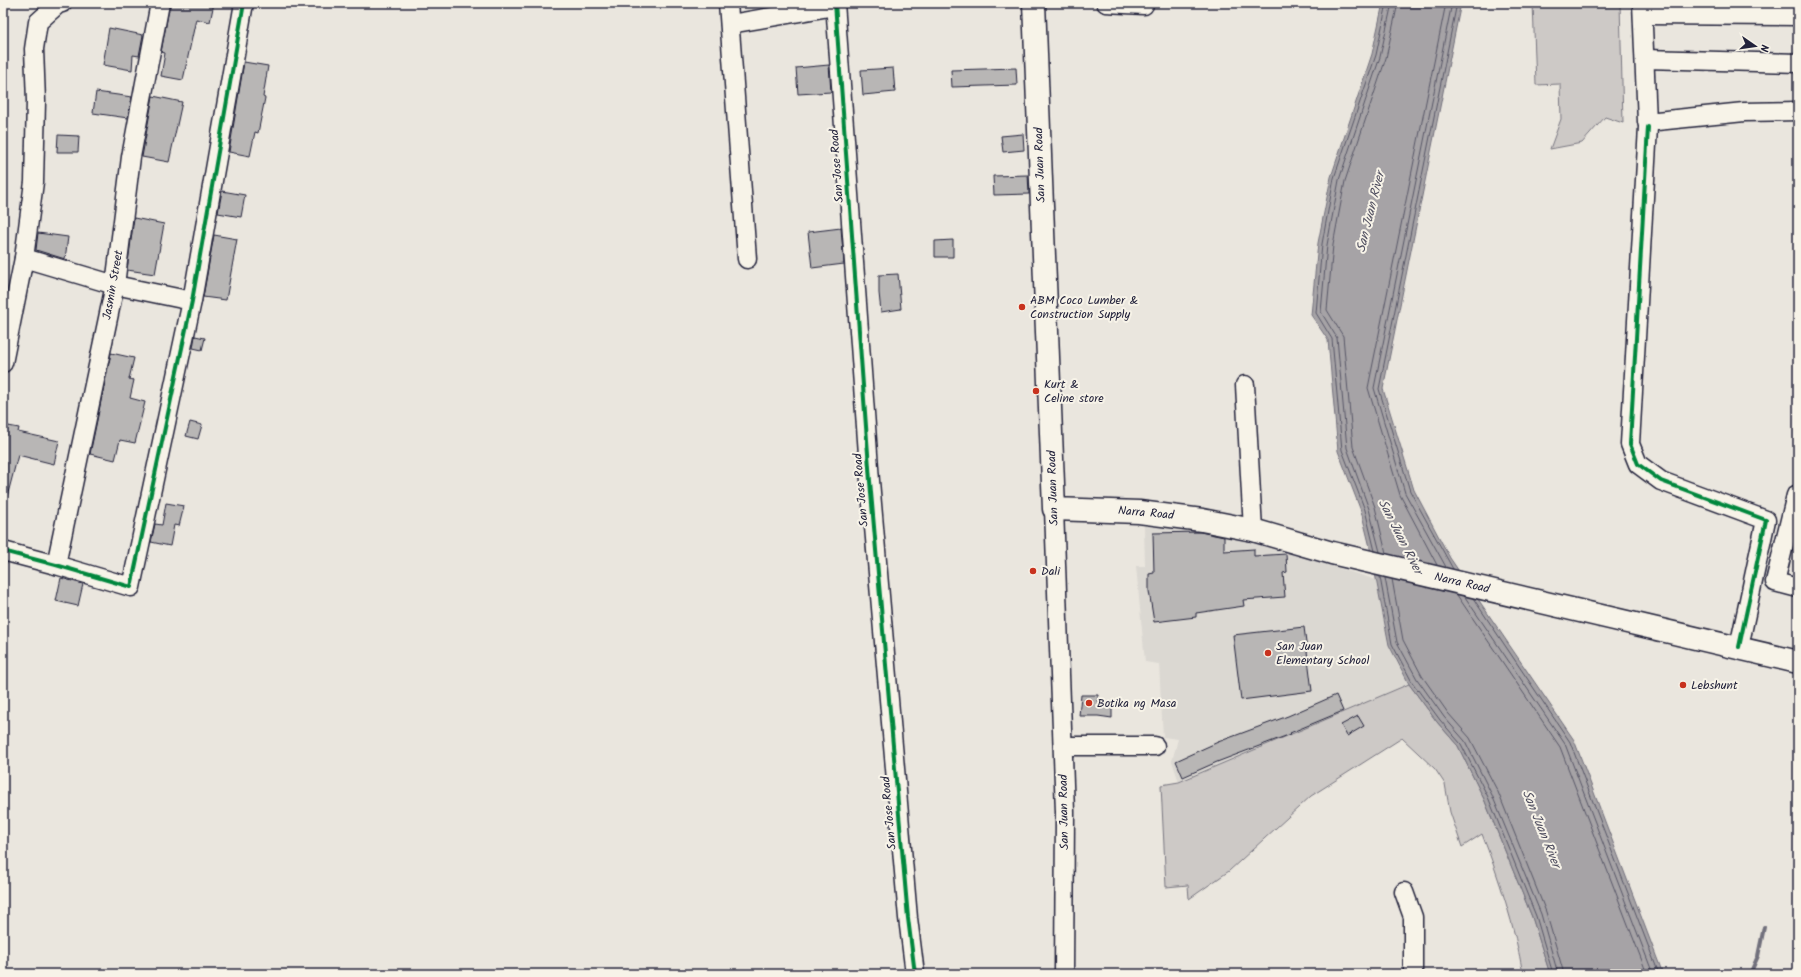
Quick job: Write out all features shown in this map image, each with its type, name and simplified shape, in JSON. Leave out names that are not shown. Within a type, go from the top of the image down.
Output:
[{"type":"main road","name":"San Juan Road","points":[[1034,3],[1054,509]]},
{"type":"main road","name":"Narra Road","points":[[1054,509],[1124,511],[1169,515],[1253,530],[1332,552],[1798,662]]},
{"type":"street","points":[[3,363],[24,258],[34,182],[36,101],[34,49],[38,22],[58,4],[62,3]]},
{"type":"street","name":"Jasmin Street","points":[[56,565],[115,285],[131,157],[160,3]]},
{"type":"street","points":[[3,551],[131,587],[192,301],[244,3]]},
{"type":"street","points":[[728,3],[747,259]]},
{"type":"street","points":[[1106,3],[1144,5]]},
{"type":"street","points":[[730,24],[835,5]]},
{"type":"street","name":"San Jose Road","points":[[835,5],[870,481],[908,918],[915,974]]},
{"type":"street","points":[[1798,16],[1642,9],[1647,122],[1744,112],[1798,111]]},
{"type":"street","points":[[1645,59],[1798,63]]},
{"type":"street","points":[[1648,127],[1630,444],[1638,464],[1661,481],[1766,520],[1739,647]]},
{"type":"street","points":[[24,258],[115,285],[192,301]]},
{"type":"street","points":[[1245,385],[1253,530]]},
{"type":"street","points":[[1798,495],[1796,495],[1775,582],[1798,588]]},
{"type":"street","name":"San Juan Road","points":[[1054,509],[1065,812],[1064,974]]},
{"type":"street","points":[[1063,746],[1155,746]]},
{"type":"street","points":[[1404,892],[1413,916],[1413,974]]},
{"type":"shaded area","points":[[1533,3],[1620,3],[1623,123],[1605,117],[1582,143],[1550,149],[1561,119],[1560,84],[1536,85]]},
{"type":"shaded area","name":"San Juan Elementary School","points":[[1144,526],[1224,531],[1376,580],[1389,645],[1409,684],[1179,782],[1172,761],[1178,739],[1163,737],[1159,664],[1145,662],[1136,566],[1145,566]]},
{"type":"shaded area","points":[[1409,684],[1437,722],[1458,746],[1484,799],[1532,917],[1550,974],[1523,974],[1516,938],[1506,903],[1482,834],[1462,847],[1450,812],[1445,784],[1435,769],[1402,738],[1311,796],[1229,871],[1189,899],[1188,885],[1166,887],[1161,785],[1179,782]]},
{"type":"water","name":"San Juan River","points":[[1383,3],[1461,3],[1383,389],[1414,490],[1450,558],[1574,740],[1663,974],[1550,974],[1532,917],[1484,799],[1458,746],[1437,722],[1409,684],[1389,645],[1369,543],[1361,511],[1338,451],[1328,340],[1311,315],[1318,243],[1331,177],[1372,54]]},
{"type":"building","points":[[170,3],[214,3],[210,22],[196,19],[183,80],[161,76],[165,53],[161,52]]},
{"type":"building","points":[[109,28],[143,35],[139,56],[133,55],[132,70],[103,65]]},
{"type":"building","points":[[244,62],[268,66],[263,97],[265,98],[258,133],[255,132],[250,156],[229,152]]},
{"type":"building","points":[[829,65],[831,92],[798,94],[796,68]]},
{"type":"building","points":[[893,68],[895,92],[863,95],[861,70]]},
{"type":"building","points":[[1016,68],[1017,85],[952,87],[951,70]]},
{"type":"building","points":[[96,92],[132,97],[128,118],[93,113]]},
{"type":"building","points":[[153,96],[182,102],[169,162],[142,157]]},
{"type":"building","points":[[1023,134],[1024,150],[1003,152],[1001,136]]},
{"type":"building","points":[[58,135],[79,136],[78,152],[57,152]]},
{"type":"building","points":[[1028,175],[1029,194],[994,195],[993,176]]},
{"type":"building","points":[[222,191],[245,195],[241,217],[218,213]]},
{"type":"building","points":[[134,218],[164,224],[155,274],[127,270]]},
{"type":"building","points":[[841,228],[844,264],[812,268],[808,232]]},
{"type":"building","points":[[38,233],[68,237],[65,259],[36,250]]},
{"type":"building","points":[[214,235],[237,239],[226,300],[203,297]]},
{"type":"building","points":[[953,240],[953,257],[935,257],[935,241]]},
{"type":"building","points":[[898,274],[901,309],[881,312],[879,275]]},
{"type":"building","points":[[195,336],[205,338],[202,350],[193,348]]},
{"type":"building","points":[[111,353],[134,358],[129,379],[134,380],[130,398],[145,402],[135,443],[120,440],[115,460],[90,454]]},
{"type":"building","points":[[190,422],[202,425],[198,439],[186,436]]},
{"type":"building","points":[[3,425],[19,428],[18,432],[59,441],[54,464],[18,455],[7,497],[3,497]]},
{"type":"building","points":[[166,503],[184,506],[179,526],[174,525],[170,546],[151,542],[155,524],[162,525]]},
{"type":"building","points":[[1200,532],[1224,537],[1224,551],[1254,549],[1254,556],[1286,554],[1287,572],[1283,573],[1285,597],[1243,600],[1244,606],[1196,613],[1196,617],[1154,622],[1149,591],[1149,574],[1154,573],[1153,533]]},
{"type":"building","points":[[61,578],[83,584],[78,606],[56,601]]},
{"type":"building","points":[[1304,627],[1312,691],[1241,700],[1233,635]]},
{"type":"building","points":[[1081,695],[1098,695],[1098,701],[1112,702],[1112,718],[1079,716]]},
{"type":"building","points":[[1336,695],[1343,711],[1290,733],[1291,734],[1217,762],[1183,777],[1176,761],[1218,742],[1288,716]]},
{"type":"building","points":[[1358,716],[1364,726],[1347,736],[1341,725]]},
{"type":"waterway","points":[[1750,974],[1758,956],[1764,927]]},
{"type":"cycle path","points":[[3,551],[131,587],[192,301],[244,3]]},
{"type":"cycle path","points":[[835,3],[870,481],[908,918],[915,974]]},
{"type":"cycle path","points":[[1648,127],[1630,444],[1638,464],[1661,481],[1766,520],[1739,647]]},
{"type":"place","name":"ABM Coco Lumber & Construction Supply","points":[[1022,307]]},
{"type":"place","name":"Kurt & Celine store","points":[[1036,391]]},
{"type":"place","name":"Dali","points":[[1033,571]]},
{"type":"place","name":"San Juan Elementary School","points":[[1268,653]]},
{"type":"place","name":"Lebshunt","points":[[1683,685]]},
{"type":"place","name":"Botika ng Masa","points":[[1089,703]]}]
